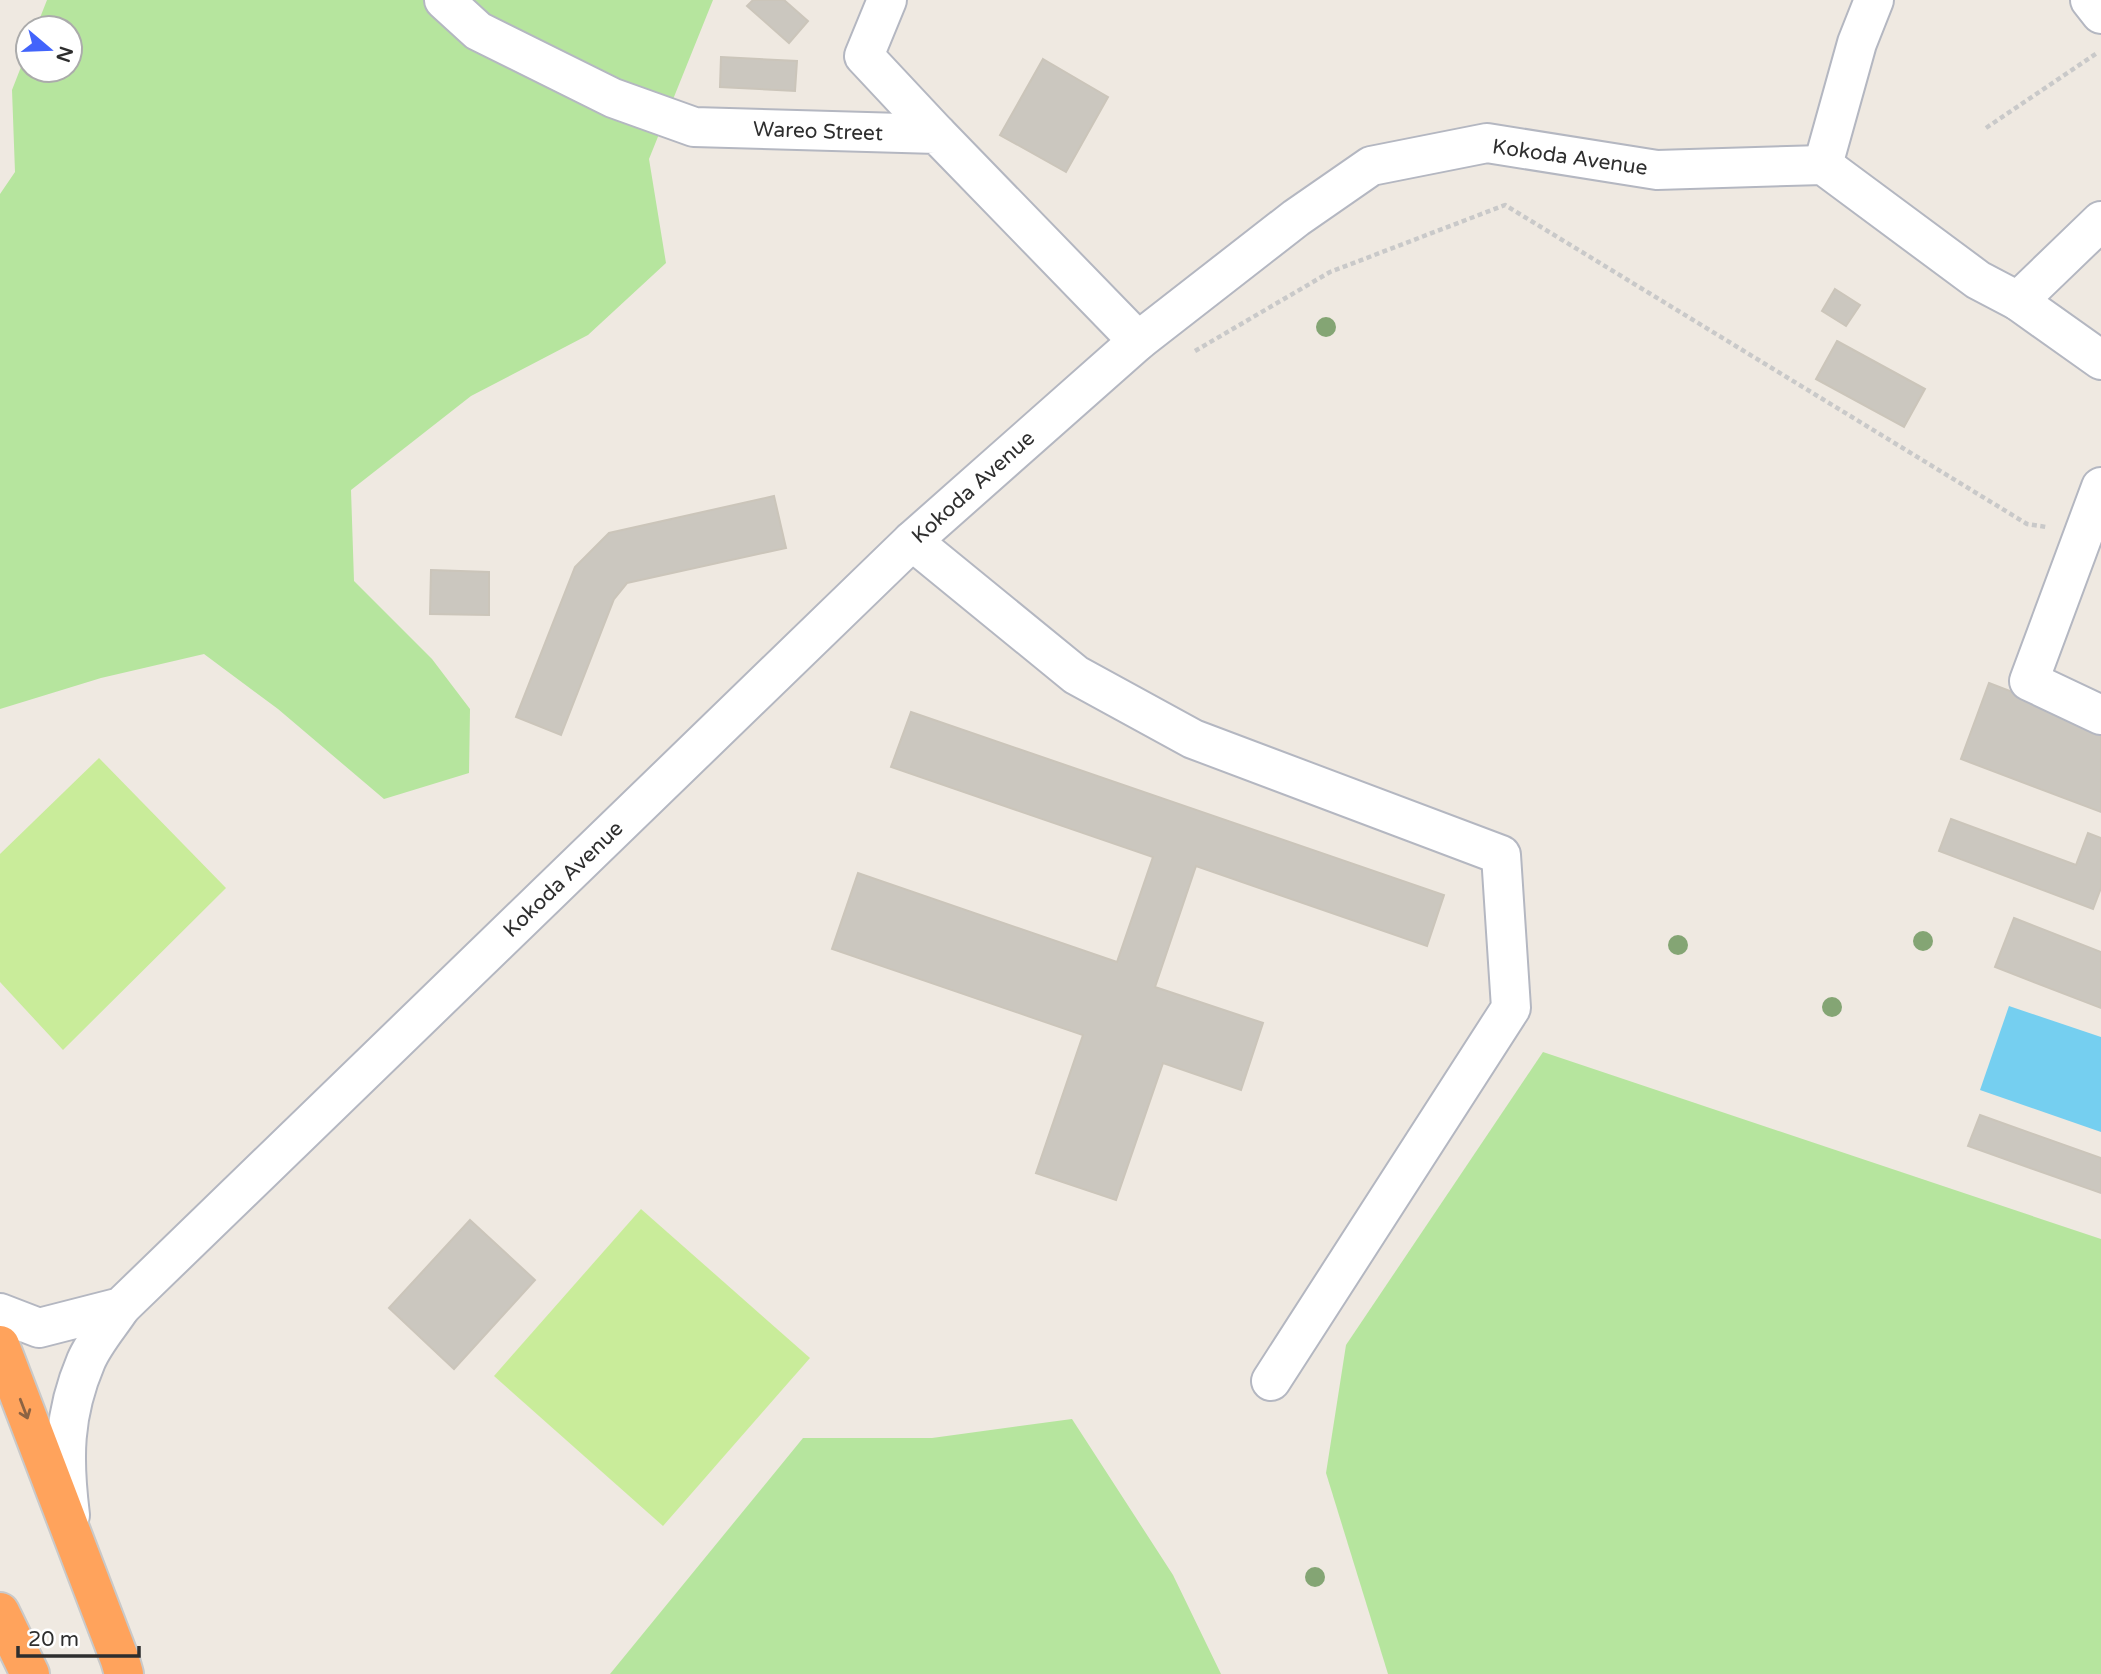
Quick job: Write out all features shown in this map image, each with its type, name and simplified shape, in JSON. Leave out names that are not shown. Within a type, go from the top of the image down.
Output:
[{"type":"highway","points":[[0,1345],[124,1674]]},
{"type":"highway","points":[[0,1612],[30,1674]]},
{"type":"street","name":"Wareo Street","points":[[444,0],[478,32],[613,97],[694,127],[937,134]]},
{"type":"street","points":[[887,0],[864,56],[1138,341]]},
{"type":"street","points":[[1874,0],[1857,43],[1823,165],[1978,280],[2018,301],[2101,359]]},
{"type":"street","points":[[2090,0],[2101,14]]},
{"type":"street","name":"Kokoda Avenue","points":[[0,1313],[39,1328],[121,1307],[912,541],[1138,341],[1296,218],[1371,166],[1487,144],[1657,170],[1823,165]]},
{"type":"street","points":[[2018,301],[2101,221]]},
{"type":"street","points":[[2101,487],[2029,681],[2101,715]]},
{"type":"street","points":[[912,541],[1076,674],[1194,740],[1501,855],[1511,1008],[1271,1381]]},
{"type":"street","points":[[72,1534],[65,1469],[68,1420],[86,1360],[121,1307]]},
{"type":"path","points":[[1986,128],[2101,50]]},
{"type":"path","points":[[1187,355],[1330,272],[1505,205],[2027,524],[2085,534]]},
{"type":"green space","points":[[47,0],[713,0],[649,159],[666,263],[588,335],[471,396],[351,490],[354,581],[432,659],[470,709],[469,773],[384,799],[278,709],[204,654],[101,678],[0,709],[0,194],[15,172],[12,90],[14,84],[84,84],[84,14],[42,14]]},
{"type":"green space","points":[[99,758],[226,888],[63,1050],[0,982],[0,854]]},
{"type":"green space","points":[[1543,1052],[2101,1239],[2101,1674],[1388,1674],[1326,1473],[1346,1345]]},
{"type":"green space","points":[[641,1209],[810,1358],[663,1526],[494,1376]]},
{"type":"green space","points":[[1072,1419],[1173,1575],[1221,1674],[610,1674],[803,1438],[932,1438]]},
{"type":"water","points":[[2009,1006],[2101,1037],[2101,1132],[1980,1090]]},
{"type":"building","points":[[753,0],[784,0],[808,21],[789,43],[747,6]]},
{"type":"building","points":[[721,57],[797,61],[795,91],[720,87]]},
{"type":"building","points":[[1043,59],[1108,97],[1066,172],[1000,135]]},
{"type":"building","points":[[1835,289],[1860,305],[1846,326],[1822,311]]},
{"type":"building","points":[[1837,341],[1925,389],[1904,427],[1816,379]]},
{"type":"building","points":[[774,496],[786,548],[627,583],[614,599],[561,735],[516,717],[575,567],[609,533]]},
{"type":"building","points":[[431,570],[489,572],[489,615],[430,614]]},
{"type":"building","points":[[1989,683],[2101,726],[2101,812],[1961,759]]},
{"type":"building","points":[[911,712],[1444,895],[1427,946],[1196,866],[1155,987],[1263,1023],[1241,1090],[1163,1063],[1116,1200],[1036,1173],[1083,1035],[832,949],[858,873],[1117,962],[1153,857],[891,767]]},
{"type":"building","points":[[1951,819],[2076,865],[2088,833],[2101,838],[2101,888],[2093,909],[1939,851]]},
{"type":"building","points":[[2014,918],[2101,952],[2101,1008],[1995,967]]},
{"type":"building","points":[[1980,1115],[2101,1158],[2101,1193],[1968,1146]]},
{"type":"building","points":[[470,1220],[535,1280],[454,1369],[389,1308]]}]
